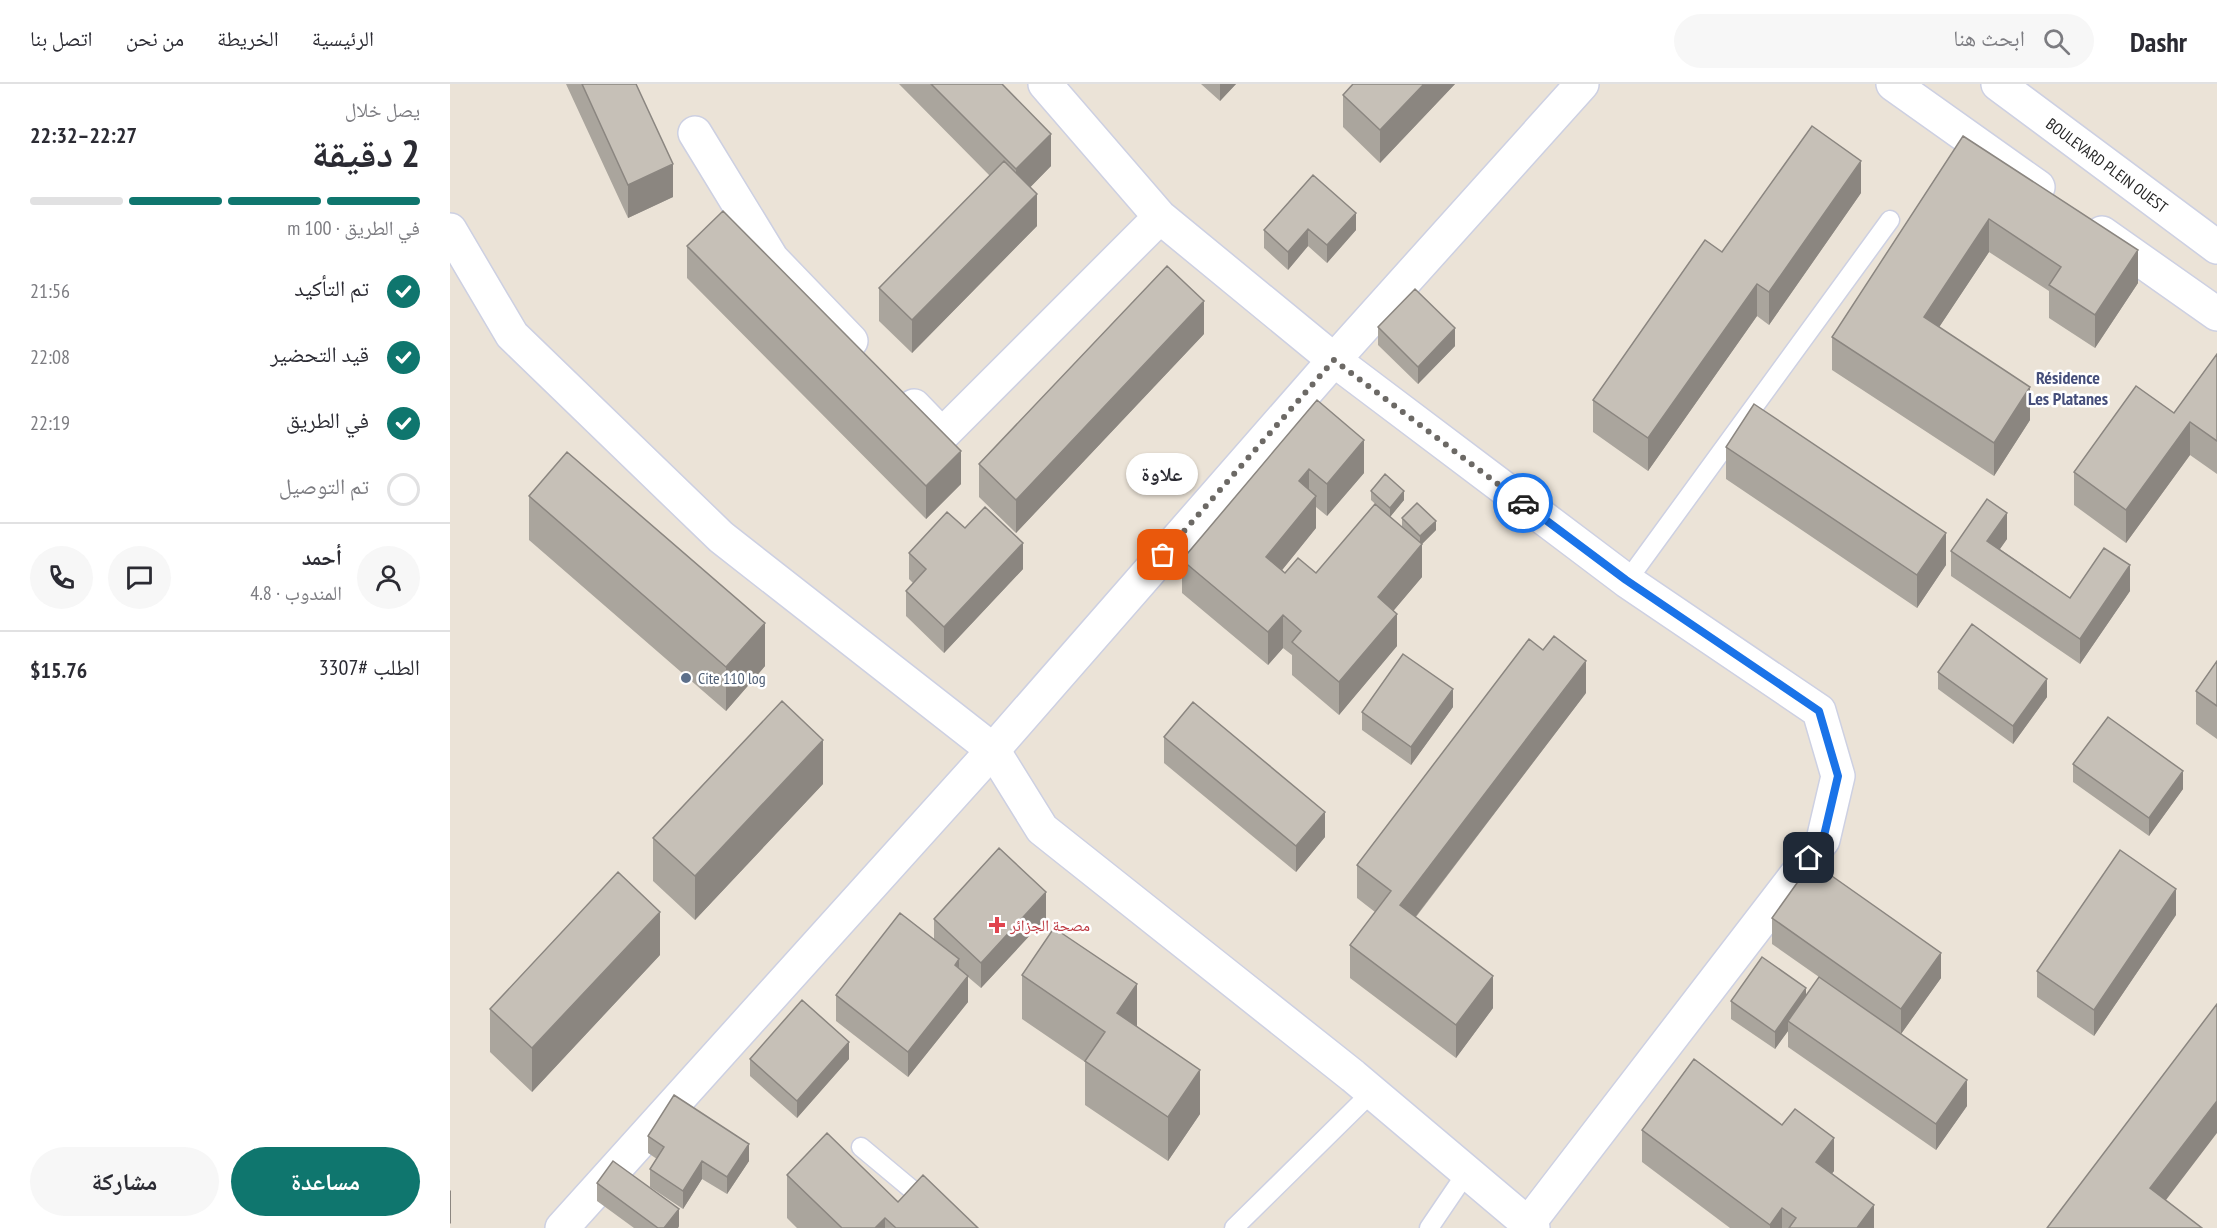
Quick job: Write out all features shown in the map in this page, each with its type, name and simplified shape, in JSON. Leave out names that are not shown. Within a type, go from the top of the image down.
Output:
[{"type":"street","points":[[450,230],[512,335],[722,537],[993,750],[1042,829],[1372,1092],[1531,1226],[1823,840],[1838,776],[1819,711],[1626,580],[1334,360],[1160,218],[1045,84]]},
{"type":"street","points":[[562,1228],[993,750],[1334,360],[1582,84]]},
{"type":"street","points":[[1893,84],[2217,314]]},
{"type":"street","name":"BOULEVARD PLEIN OUEST","points":[[1998,84],[2217,247]]},
{"type":"street","points":[[695,133],[772,259],[869,360]]},
{"type":"street","points":[[894,385],[942,435],[1160,218]]},
{"type":"lane","points":[[1626,580],[1890,220]]},
{"type":"lane","points":[[1234,1228],[1372,1092]]},
{"type":"lane","points":[[861,1147],[958,1228]]},
{"type":"lane","points":[[1429,1228],[1467,1172]]},
{"type":"building","points":[[582,84],[636,84],[673,164],[628,185]]},
{"type":"building","points":[[931,84],[1002,84],[1051,134],[1016,169]]},
{"type":"building","points":[[1353,84],[1424,84],[1380,130],[1343,95]]},
{"type":"building","points":[[1812,126],[1861,161],[1769,292],[1757,284],[1648,438],[1593,400],[1705,240],[1722,252]]},
{"type":"building","points":[[1963,136],[2138,250],[2095,315],[2049,285],[2061,267],[1989,219],[1924,317],[2030,387],[1994,443],[1832,337]]},
{"type":"building","points":[[1004,161],[1037,194],[912,320],[879,288]]},
{"type":"building","points":[[1313,175],[1356,213],[1327,245],[1308,229],[1288,252],[1264,230]]},
{"type":"building","points":[[723,211],[961,451],[926,486],[687,246]]},
{"type":"building","points":[[1167,266],[1204,301],[1016,500],[979,464]]},
{"type":"building","points":[[1415,289],[1455,328],[1418,367],[1378,327]]},
{"type":"building","points":[[2217,354],[2217,441],[2190,422],[2126,510],[2074,472],[2136,386],[2174,413]]},
{"type":"building","points":[[1317,400],[1364,440],[1327,484],[1309,469],[1299,481],[1316,496],[1266,557],[1285,573],[1298,558],[1316,573],[1375,504],[1422,544],[1378,597],[1397,614],[1339,682],[1292,642],[1301,631],[1283,615],[1268,632],[1182,560]]},
{"type":"building","points":[[1754,404],[1946,533],[1917,575],[1726,447]]},
{"type":"building","points":[[567,452],[765,623],[726,667],[529,496]]},
{"type":"building","points":[[1385,474],[1404,491],[1390,508],[1371,491]]},
{"type":"building","points":[[1987,499],[2007,513],[1987,541],[2070,598],[2104,548],[2130,565],[2080,639],[1951,551]]},
{"type":"building","points":[[1417,503],[1436,521],[1420,536],[1402,518]]},
{"type":"building","points":[[985,507],[1023,543],[944,627],[906,591],[926,569],[909,553],[947,512],[965,528]]},
{"type":"building","points":[[1972,624],[2047,679],[2013,726],[1938,672]]},
{"type":"building","points":[[1554,636],[1586,661],[1400,905],[1493,976],[1456,1025],[1350,945],[1391,891],[1357,865],[1529,639],[1543,650]]},
{"type":"building","points":[[1403,654],[1453,689],[1411,747],[1362,712]]},
{"type":"building","points":[[2217,661],[2217,706],[2196,691]]},
{"type":"building","points":[[782,701],[823,740],[695,876],[653,838]]},
{"type":"building","points":[[1193,702],[1325,812],[1296,846],[1164,737]]},
{"type":"building","points":[[2108,717],[2183,771],[2149,818],[2073,764]]},
{"type":"building","points":[[999,848],[1046,892],[981,963],[934,919]]},
{"type":"building","points":[[2120,850],[2176,889],[2094,1010],[2037,971]]},
{"type":"building","points":[[1812,862],[1941,953],[1901,1009],[1772,918]]},
{"type":"building","points":[[618,872],[660,912],[532,1048],[490,1009]]},
{"type":"building","points":[[900,913],[959,959],[955,965],[968,976],[908,1052],[836,995]]},
{"type":"building","points":[[1054,928],[1137,984],[1117,1013],[1200,1070],[1168,1117],[1085,1061],[1105,1032],[1022,975]]},
{"type":"building","points":[[1762,957],[1806,988],[1775,1032],[1731,1001]]},
{"type":"building","points":[[1819,977],[1967,1080],[1936,1124],[1788,1021]]},
{"type":"building","points":[[802,1000],[849,1042],[797,1101],[750,1059]]},
{"type":"building","points":[[2217,1004],[2217,1101],[2150,1188],[2202,1228],[2047,1228]]},
{"type":"building","points":[[1694,1059],[1782,1125],[1795,1109],[1834,1138],[1816,1162],[1874,1205],[1857,1228],[1789,1228],[1796,1218],[1782,1208],[1770,1225],[1642,1130]]},
{"type":"building","points":[[674,1095],[749,1144],[727,1177],[702,1161],[683,1191],[650,1169],[664,1147],[648,1136]]},
{"type":"building","points":[[827,1133],[898,1202],[923,1175],[978,1228],[896,1228],[885,1218],[875,1228],[842,1228],[787,1175]]},
{"type":"building","points":[[613,1161],[679,1209],[664,1228],[658,1228],[597,1183]]},
{"type":"way so far","points":[[1163,555],[1334,360],[1523,503]]},
{"type":"place","name":"علاوة","points":[[1163,555]]},
{"type":"place","name":"Cite 110 log","points":[[686,678]]},
{"type":"place","name":"مصحة الجزائر","points":[[997,925]]},
{"type":"district","name":"Résidence Les Platanes","points":[[2068,388]]},
{"type":"route","points":[[1523,503],[1626,580],[1819,711],[1838,776],[1823,840],[1809,858]]}]
